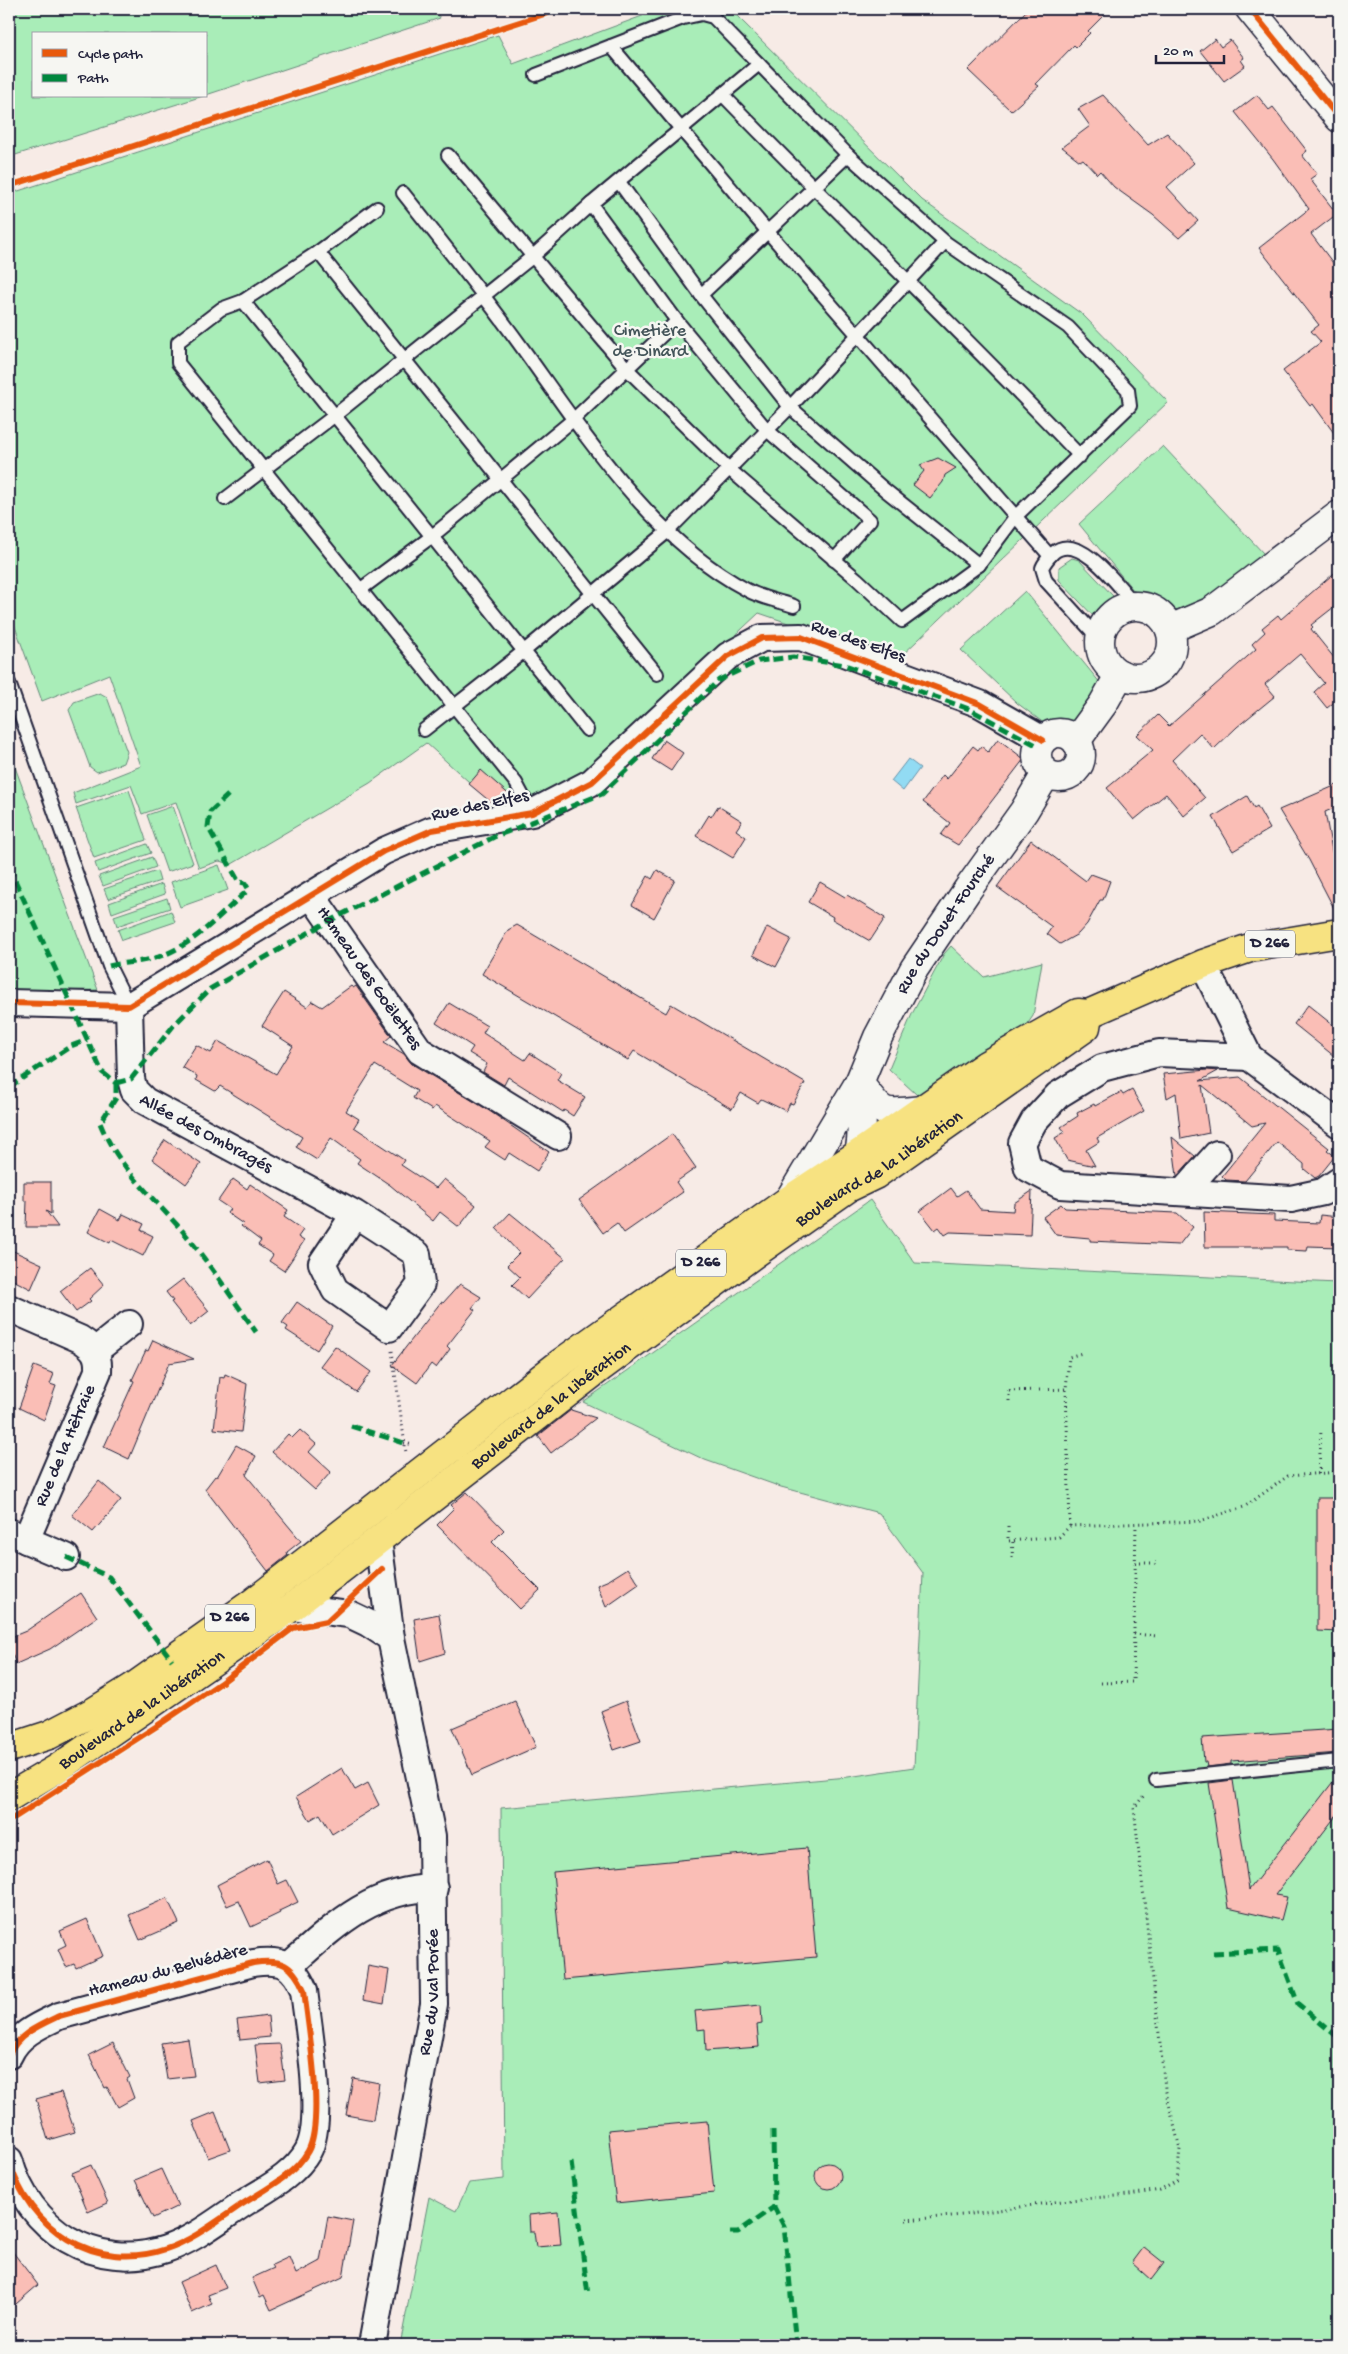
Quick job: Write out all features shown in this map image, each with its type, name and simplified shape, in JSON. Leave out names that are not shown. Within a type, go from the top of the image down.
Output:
[{"type":"main road","points":[[1250,9],[1339,118]]},
{"type":"main road","points":[[1170,629],[1212,611],[1339,515]]},
{"type":"main road","points":[[1136,606],[1154,611],[1164,619],[1170,629],[1172,648],[1168,660],[1160,670],[1144,677],[1132,678],[1120,674],[1107,663],[1102,652],[1100,640],[1103,628],[1110,617],[1120,610],[1136,606]]},
{"type":"main road","points":[[1076,741],[1103,704],[1120,674]]},
{"type":"main road","points":[[1055,733],[1062,733],[1076,741],[1080,748],[1081,758],[1075,771],[1061,778],[1046,774],[1037,762],[1038,746],[1043,740],[1055,733]]},
{"type":"main road","name":"Rue du Douet Fourché","points":[[789,1200],[859,1082],[878,1037],[914,969],[968,889],[1024,812],[1046,774]]},
{"type":"main road","name":"Boulevard de la Libération","points":[[9,1748],[49,1735],[95,1711],[132,1688],[250,1604],[562,1362],[789,1200],[986,1065],[1034,1036],[1078,1013],[1088,1014],[1203,964],[1250,948],[1339,933]]},
{"type":"main road","name":"Boulevard de la Libération","points":[[9,1797],[58,1768],[292,1607],[601,1367],[754,1254],[848,1188],[875,1175],[1046,1053],[1086,1027],[1088,1014]]},
{"type":"main road","points":[[859,1082],[882,1111],[894,1113],[922,1110]]},
{"type":"main road","name":"Rue du Douet Fourché","points":[[848,1188],[860,1153],[863,1120],[859,1082]]},
{"type":"street","name":"Rue des Elfes","points":[[129,1006],[384,851],[432,830],[532,813],[592,782],[728,656],[762,638],[801,637],[980,704],[1043,740]]},
{"type":"street","name":"Hameau des Goëlettes","points":[[312,896],[420,1051],[558,1136]]},
{"type":"street","points":[[1203,964],[1249,1057],[1339,1124]]},
{"type":"street","points":[[9,1003],[129,1006]]},
{"type":"street","name":"Allée des Ombragés","points":[[129,1006],[131,1079],[134,1090],[145,1101],[355,1214],[417,1254],[421,1284],[389,1328]]},
{"type":"street","points":[[1249,1057],[1159,1053],[1102,1068],[1058,1095],[1034,1120],[1022,1143],[1018,1174],[1060,1185],[1291,1199],[1323,1192],[1339,1181]]},
{"type":"street","points":[[1183,1192],[1217,1154]]},
{"type":"street","points":[[355,1214],[322,1262],[335,1290],[389,1328]]},
{"type":"street","points":[[9,1308],[80,1339],[95,1351],[129,1324]]},
{"type":"street","name":"Rue de la Hêtraie","points":[[66,1557],[17,1536],[98,1371],[99,1358],[95,1351]]},
{"type":"street","name":"Rue du Val Porée","points":[[372,2345],[434,2004],[432,1836],[391,1638],[378,1540]]},
{"type":"street","points":[[292,1607],[349,1614],[368,1623],[391,1638]]},
{"type":"street","points":[[9,2160],[14,2178],[26,2200],[42,2221],[65,2238],[88,2249],[106,2254],[131,2256],[167,2249],[186,2241],[280,2180],[296,2167],[308,2150],[314,2132],[316,2105],[304,1990],[298,1976],[289,1966],[354,1911],[376,1899],[408,1891],[434,1888]]},
{"type":"street","name":"Hameau du Belvédère","points":[[9,2054],[23,2036],[59,2016],[253,1963],[271,1960],[289,1966]]},
{"type":"lane","points":[[448,155],[627,370],[729,469],[902,621],[979,565],[1015,517],[1130,406],[1128,390],[1068,327],[945,242],[848,155],[713,17],[702,14],[683,18],[536,75]]},
{"type":"lane","points":[[611,46],[768,232],[1050,556]]},
{"type":"lane","points":[[225,499],[334,416],[532,257],[591,204],[759,64]]},
{"type":"lane","points":[[722,94],[813,188],[986,357],[1080,456]]},
{"type":"lane","points":[[701,295],[848,155]]},
{"type":"lane","points":[[619,182],[701,295],[790,407],[885,490],[979,565]]},
{"type":"lane","points":[[403,193],[484,295],[574,419],[667,532],[716,570],[749,591],[794,606]]},
{"type":"lane","points":[[591,204],[678,321],[767,430],[870,520],[834,560]]},
{"type":"lane","points":[[377,208],[318,252],[243,300],[221,309],[178,342],[178,364],[456,706],[516,783],[532,813]]},
{"type":"lane","points":[[424,730],[523,652],[667,532],[790,407],[945,242]]},
{"type":"lane","points":[[318,252],[499,480],[593,593],[657,674]]},
{"type":"lane","points":[[243,300],[587,730]]},
{"type":"lane","points":[[361,589],[431,537],[574,419],[678,321]]},
{"type":"lane","points":[[1100,640],[1046,581],[1042,568],[1050,556],[1059,548],[1066,547],[1089,555],[1136,606]]},
{"type":"lane","points":[[9,683],[109,966],[129,1006]]},
{"type":"lane","points":[[1156,1780],[1339,1761]]},
{"type":"path","points":[[389,1328],[404,1443],[412,1480]]},
{"type":"path","points":[[1070,1526],[1066,1389],[1069,1357],[1082,1353]]},
{"type":"path","points":[[1009,1401],[1009,1389],[1066,1389]]},
{"type":"path","points":[[1319,1474],[1322,1429]]},
{"type":"path","points":[[1008,1527],[1008,1541],[1059,1537],[1070,1526],[1200,1521],[1244,1507],[1288,1476],[1339,1472]]},
{"type":"path","points":[[1101,1683],[1134,1682],[1136,1524]]},
{"type":"path","points":[[1012,1558],[1014,1540]]},
{"type":"path","points":[[1135,1563],[1156,1564]]},
{"type":"path","points":[[1134,1634],[1157,1636]]},
{"type":"path","points":[[906,2220],[962,2215],[1068,2200],[1129,2195],[1160,2190],[1177,2180],[1180,2149],[1165,2088],[1147,1943],[1134,1808],[1156,1780]]},
{"type":"green space","points":[[9,9],[434,9],[440,18],[208,94],[208,32],[32,32],[32,98],[197,98],[9,157]]},
{"type":"green space","name":"Cimetière de Dinard","points":[[661,9],[730,9],[922,200],[1083,315],[1168,402],[897,660],[759,613],[595,767],[501,811],[426,743],[370,783],[232,864],[219,861],[199,868],[176,802],[142,814],[131,785],[76,804],[73,793],[141,766],[109,674],[42,701],[9,610],[9,194],[498,35],[513,64]]},
{"type":"green space","points":[[1163,446],[1264,554],[1235,582],[1193,610],[1166,609],[1133,590],[1079,524]]},
{"type":"green space","points":[[1072,558],[1079,560],[1113,596],[1118,604],[1098,621],[1059,580],[1059,567]]},
{"type":"green space","points":[[1025,591],[1101,684],[1075,726],[1045,724],[1017,703],[961,650]]},
{"type":"green space","points":[[100,693],[107,697],[127,752],[123,763],[97,772],[90,767],[69,710],[74,702]]},
{"type":"green space","points":[[9,751],[98,990],[9,992]]},
{"type":"green space","points":[[129,790],[146,840],[94,858],[76,808]]},
{"type":"green space","points":[[173,806],[193,863],[167,872],[147,815]]},
{"type":"green space","points":[[147,844],[151,853],[98,872],[95,863]]},
{"type":"green space","points":[[152,857],[156,867],[103,886],[99,876]]},
{"type":"green space","points":[[219,865],[228,890],[180,907],[171,882]]},
{"type":"green space","points":[[157,871],[160,881],[108,899],[104,889]]},
{"type":"green space","points":[[162,884],[165,894],[112,913],[109,903]]},
{"type":"green space","points":[[167,898],[170,908],[117,926],[114,916]]},
{"type":"green space","points":[[171,911],[175,922],[122,940],[118,930]]},
{"type":"green space","points":[[951,946],[984,977],[1042,962],[1033,1016],[1024,1029],[917,1095],[889,1069],[912,1014],[944,954]]},
{"type":"green space","points":[[870,1200],[915,1263],[1337,1283],[1339,1285],[1339,2345],[400,2345],[429,2197],[456,2211],[469,2183],[504,2179],[501,1808],[848,1777],[914,1767],[923,1573],[879,1513],[781,1487],[705,1460],[583,1402]]},
{"type":"water","points":[[908,759],[920,768],[903,791],[891,781]]},
{"type":"building","points":[[1028,9],[1110,9],[1088,31],[1090,33],[1076,47],[1074,45],[1036,84],[1039,86],[1011,111],[968,70]]},
{"type":"building","points":[[1215,39],[1221,47],[1230,40],[1244,58],[1241,60],[1245,66],[1224,81],[1200,51]]},
{"type":"building","points":[[1103,95],[1148,145],[1167,133],[1194,163],[1167,187],[1198,221],[1179,238],[1153,215],[1114,187],[1100,171],[1097,174],[1083,159],[1080,161],[1062,147],[1090,126],[1078,109]]},
{"type":"building","points":[[1257,95],[1269,110],[1273,107],[1307,151],[1302,155],[1317,174],[1310,179],[1337,214],[1311,234],[1339,271],[1339,440],[1313,404],[1310,406],[1283,371],[1321,342],[1311,331],[1319,325],[1259,248],[1309,209],[1273,159],[1235,112]]},
{"type":"building","points":[[938,458],[956,468],[945,475],[943,482],[930,498],[913,485],[924,471],[920,465]]},
{"type":"building","points":[[1339,569],[1339,603],[1311,625],[1313,627],[1311,629],[1339,664],[1339,703],[1337,700],[1327,708],[1314,692],[1324,683],[1300,654],[1265,684],[1275,696],[1237,727],[1214,749],[1200,733],[1172,760],[1205,798],[1184,816],[1166,794],[1134,820],[1107,788],[1153,750],[1137,735],[1158,715],[1169,726],[1256,649],[1252,644],[1265,632],[1262,628],[1278,615],[1281,619]]},
{"type":"building","points":[[998,739],[1024,759],[958,845],[941,835],[950,823],[923,802],[943,775],[947,779],[973,746],[978,750],[981,746],[988,752]]},
{"type":"building","points":[[664,740],[683,753],[671,771],[652,759]]},
{"type":"building","points":[[481,770],[513,798],[510,802],[493,804],[469,784]]},
{"type":"building","points":[[1339,784],[1339,806],[1325,812],[1333,856],[1339,868],[1339,918],[1309,860],[1279,810]]},
{"type":"building","points":[[1247,796],[1254,808],[1257,806],[1270,829],[1233,851],[1213,817]]},
{"type":"building","points":[[718,806],[742,821],[736,830],[746,837],[733,858],[696,836],[709,815],[711,817]]},
{"type":"building","points":[[1031,840],[1086,881],[1091,874],[1110,881],[1103,900],[1100,900],[1087,924],[1078,934],[1060,944],[1047,934],[1052,927],[997,887]]},
{"type":"building","points":[[657,870],[675,880],[654,918],[632,905],[648,876],[652,879]]},
{"type":"building","points":[[820,882],[845,897],[847,895],[885,918],[870,941],[832,919],[833,917],[808,902]]},
{"type":"building","points":[[517,925],[666,1013],[671,1004],[805,1083],[793,1104],[790,1103],[786,1111],[761,1099],[758,1103],[741,1093],[732,1109],[634,1051],[628,1060],[482,974],[508,930]]},
{"type":"building","points":[[767,927],[791,939],[776,967],[753,955]]},
{"type":"building","points":[[351,986],[353,988],[356,986],[391,1036],[384,1042],[404,1054],[412,1064],[488,1110],[549,1152],[537,1171],[509,1153],[505,1160],[485,1147],[490,1141],[435,1106],[432,1110],[413,1098],[417,1091],[375,1065],[346,1111],[359,1119],[354,1127],[404,1160],[401,1165],[436,1188],[444,1179],[476,1205],[459,1227],[440,1212],[433,1221],[390,1185],[357,1163],[360,1159],[331,1138],[317,1160],[296,1147],[302,1137],[220,1086],[215,1091],[196,1080],[197,1076],[182,1067],[196,1045],[211,1053],[218,1041],[276,1074],[293,1046],[262,1026],[284,992],[307,1007],[312,1001],[322,1007]]},
{"type":"building","points":[[449,1003],[487,1026],[483,1033],[525,1060],[530,1053],[561,1073],[557,1080],[585,1097],[573,1116],[564,1110],[563,1112],[508,1077],[504,1085],[483,1072],[487,1064],[469,1053],[473,1047],[436,1023]]},
{"type":"building","points":[[1308,1005],[1339,1030],[1339,1060],[1294,1024]]},
{"type":"building","points":[[1207,1070],[1218,1071],[1200,1081],[1240,1077],[1329,1148],[1327,1150],[1335,1156],[1319,1176],[1315,1178],[1304,1169],[1304,1164],[1277,1142],[1245,1181],[1226,1180],[1222,1176],[1265,1123],[1252,1126],[1202,1085],[1209,1133],[1181,1139],[1176,1093],[1167,1098],[1163,1074]]},
{"type":"building","points":[[1132,1090],[1144,1111],[1097,1138],[1099,1142],[1086,1150],[1095,1166],[1067,1160],[1055,1138],[1065,1132],[1061,1127],[1078,1116],[1077,1113],[1094,1104],[1095,1106],[1121,1092],[1123,1095]]},
{"type":"building","points":[[672,1134],[696,1168],[676,1182],[683,1192],[624,1233],[617,1223],[603,1233],[579,1200]]},
{"type":"building","points":[[1172,1137],[1195,1156],[1177,1176]]},
{"type":"building","points":[[165,1140],[201,1164],[186,1184],[152,1159]]},
{"type":"building","points":[[233,1179],[247,1189],[250,1184],[288,1210],[284,1217],[303,1230],[298,1237],[304,1241],[284,1271],[269,1261],[273,1255],[258,1245],[261,1241],[241,1226],[243,1224],[227,1213],[230,1209],[218,1201]]},
{"type":"building","points":[[24,1182],[51,1182],[51,1214],[46,1211],[58,1227],[26,1227],[27,1201],[24,1201]]},
{"type":"building","points":[[951,1188],[957,1196],[966,1190],[980,1209],[1013,1211],[1014,1203],[1032,1191],[1030,1235],[950,1232],[945,1235],[939,1227],[935,1230],[920,1211]]},
{"type":"building","points":[[1061,1204],[1065,1208],[1177,1213],[1193,1227],[1179,1245],[1090,1241],[1090,1238],[1056,1235],[1043,1217]]},
{"type":"building","points":[[100,1209],[120,1220],[123,1214],[144,1224],[141,1230],[153,1236],[143,1256],[111,1240],[110,1243],[88,1232]]},
{"type":"building","points":[[1204,1212],[1274,1215],[1274,1221],[1319,1223],[1320,1215],[1339,1217],[1339,1247],[1308,1246],[1307,1251],[1287,1250],[1287,1247],[1205,1247]]},
{"type":"building","points":[[510,1213],[565,1258],[527,1299],[512,1285],[520,1277],[507,1265],[519,1253],[496,1228]]},
{"type":"building","points":[[9,1249],[42,1264],[31,1289],[9,1278]]},
{"type":"building","points":[[90,1268],[104,1285],[89,1299],[91,1301],[76,1312],[60,1291]]},
{"type":"building","points":[[183,1279],[209,1311],[190,1326],[171,1302],[173,1301],[166,1292]]},
{"type":"building","points":[[460,1284],[481,1297],[472,1308],[475,1310],[447,1346],[450,1349],[436,1368],[431,1364],[417,1383],[392,1365],[441,1302],[443,1303]]},
{"type":"building","points":[[297,1302],[332,1326],[317,1350],[286,1330],[288,1327],[282,1323]]},
{"type":"building","points":[[153,1340],[194,1359],[169,1363],[129,1459],[104,1447],[134,1381],[132,1380],[146,1350],[148,1351]]},
{"type":"building","points":[[335,1346],[371,1372],[356,1392],[320,1366]]},
{"type":"building","points":[[34,1366],[54,1374],[50,1384],[56,1386],[44,1420],[19,1408]]},
{"type":"building","points":[[225,1374],[247,1384],[241,1432],[214,1429],[220,1377],[224,1378]]},
{"type":"building","points":[[571,1410],[596,1418],[551,1453],[538,1436]]},
{"type":"building","points":[[300,1430],[316,1444],[309,1452],[331,1472],[315,1490],[272,1452],[288,1434],[292,1438]]},
{"type":"building","points":[[236,1445],[256,1456],[246,1475],[301,1541],[287,1552],[288,1555],[268,1571],[205,1489],[215,1476],[217,1477]]},
{"type":"building","points":[[99,1481],[121,1500],[93,1532],[72,1515]]},
{"type":"building","points":[[467,1492],[504,1530],[492,1542],[540,1590],[520,1609],[437,1525],[454,1508],[451,1505]]},
{"type":"building","points":[[1317,1498],[1339,1498],[1339,1632],[1317,1631]]},
{"type":"building","points":[[628,1568],[639,1584],[606,1607],[597,1585]]},
{"type":"building","points":[[81,1593],[97,1617],[50,1649],[16,1664],[9,1647],[9,1638],[26,1631]]},
{"type":"building","points":[[439,1614],[445,1653],[420,1661],[414,1619]]},
{"type":"building","points":[[515,1701],[536,1747],[472,1775],[452,1728]]},
{"type":"building","points":[[626,1701],[641,1741],[614,1750],[601,1711]]},
{"type":"building","points":[[1339,1729],[1339,1753],[1231,1761],[1231,1764],[1207,1767],[1206,1762],[1204,1762],[1202,1738]]},
{"type":"building","points":[[342,1768],[355,1790],[368,1783],[379,1805],[332,1834],[320,1814],[310,1820],[296,1797]]},
{"type":"building","points":[[1339,1774],[1339,1812],[1275,1895],[1287,1897],[1281,1920],[1228,1908],[1209,1783],[1233,1780],[1249,1890]]},
{"type":"building","points":[[807,1848],[816,1957],[563,1980],[553,1872]]},
{"type":"building","points":[[267,1859],[278,1884],[287,1880],[298,1902],[251,1927],[239,1901],[227,1906],[217,1885]]},
{"type":"building","points":[[167,1898],[179,1923],[140,1940],[129,1915]]},
{"type":"building","points":[[87,1919],[103,1956],[76,1968],[74,1964],[66,1967],[58,1949],[66,1945],[60,1931]]},
{"type":"building","points":[[368,1966],[389,1970],[384,2004],[363,2000]]},
{"type":"building","points":[[761,2005],[762,2024],[757,2025],[759,2047],[706,2051],[705,2029],[697,2030],[695,2011]]},
{"type":"building","points":[[268,2016],[270,2037],[240,2040],[237,2020]]},
{"type":"building","points":[[188,2039],[194,2076],[167,2079],[161,2043]]},
{"type":"building","points":[[113,2043],[130,2077],[127,2079],[134,2098],[118,2107],[107,2087],[105,2088],[89,2055]]},
{"type":"building","points":[[280,2044],[285,2080],[260,2083],[255,2045]]},
{"type":"building","points":[[353,2078],[379,2083],[373,2120],[346,2115]]},
{"type":"building","points":[[61,2092],[75,2132],[48,2140],[36,2099]]},
{"type":"building","points":[[215,2112],[230,2150],[208,2158],[193,2121]]},
{"type":"building","points":[[707,2121],[714,2193],[616,2203],[608,2130]]},
{"type":"building","points":[[828,2163],[837,2167],[841,2176],[837,2185],[828,2189],[819,2185],[815,2176],[819,2167]]},
{"type":"building","points":[[91,2165],[108,2203],[88,2212],[72,2173]]},
{"type":"building","points":[[161,2169],[178,2206],[153,2218],[135,2180]]},
{"type":"building","points":[[558,2212],[561,2245],[536,2247],[534,2232],[530,2232],[529,2215]]},
{"type":"building","points":[[328,2216],[353,2221],[343,2277],[271,2310],[264,2295],[260,2297],[252,2278],[274,2268],[272,2265],[289,2257],[296,2274],[320,2261]]},
{"type":"building","points":[[9,2247],[38,2285],[9,2310]]},
{"type":"building","points":[[1144,2247],[1164,2263],[1151,2280],[1132,2263]]},
{"type":"building","points":[[216,2265],[226,2288],[208,2295],[212,2304],[192,2313],[179,2282]]},
{"type":"marked path","points":[[116,1083],[131,1079],[174,1025],[210,989],[329,921],[494,837],[602,794],[719,680],[759,661],[793,657],[845,665],[969,709],[1038,746]]},
{"type":"marked path","points":[[228,795],[210,812],[208,827],[239,882],[245,883],[249,890]]},
{"type":"marked path","points":[[9,867],[102,1072],[116,1083]]},
{"type":"marked path","points":[[109,966],[151,959],[178,948],[202,932],[246,892]]},
{"type":"marked path","points":[[9,1087],[71,1046],[87,1040]]},
{"type":"marked path","points":[[116,1083],[116,1098],[100,1123],[108,1139],[127,1169],[186,1235],[256,1332]]},
{"type":"marked path","points":[[351,1426],[404,1443]]},
{"type":"marked path","points":[[66,1557],[109,1577],[172,1660]]},
{"type":"marked path","points":[[1213,1953],[1278,1950],[1298,2004],[1339,2038]]},
{"type":"marked path","points":[[773,2130],[774,2207],[784,2226],[796,2345]]},
{"type":"marked path","points":[[571,2162],[588,2295]]},
{"type":"marked path","points":[[730,2232],[738,2232],[774,2207]]},
{"type":"cycle path","points":[[9,186],[560,9]]},
{"type":"cycle path","points":[[1250,9],[1339,118]]},
{"type":"cycle path","points":[[9,1003],[129,1006],[384,851],[432,830],[532,813],[592,782],[728,656],[762,638],[801,637],[980,704],[1043,740]]},
{"type":"cycle path","points":[[9,1821],[222,1682],[293,1628],[327,1621],[382,1569]]},
{"type":"cycle path","points":[[9,2055],[18,2041],[24,2036],[59,2016],[253,1963],[271,1962],[284,1965],[290,1969],[300,1981],[304,1990],[312,2049],[315,2096],[313,2137],[308,2151],[295,2168],[278,2182],[195,2235],[166,2249],[140,2255],[114,2255],[90,2250],[68,2239],[48,2225],[18,2185],[9,2160]]}]
